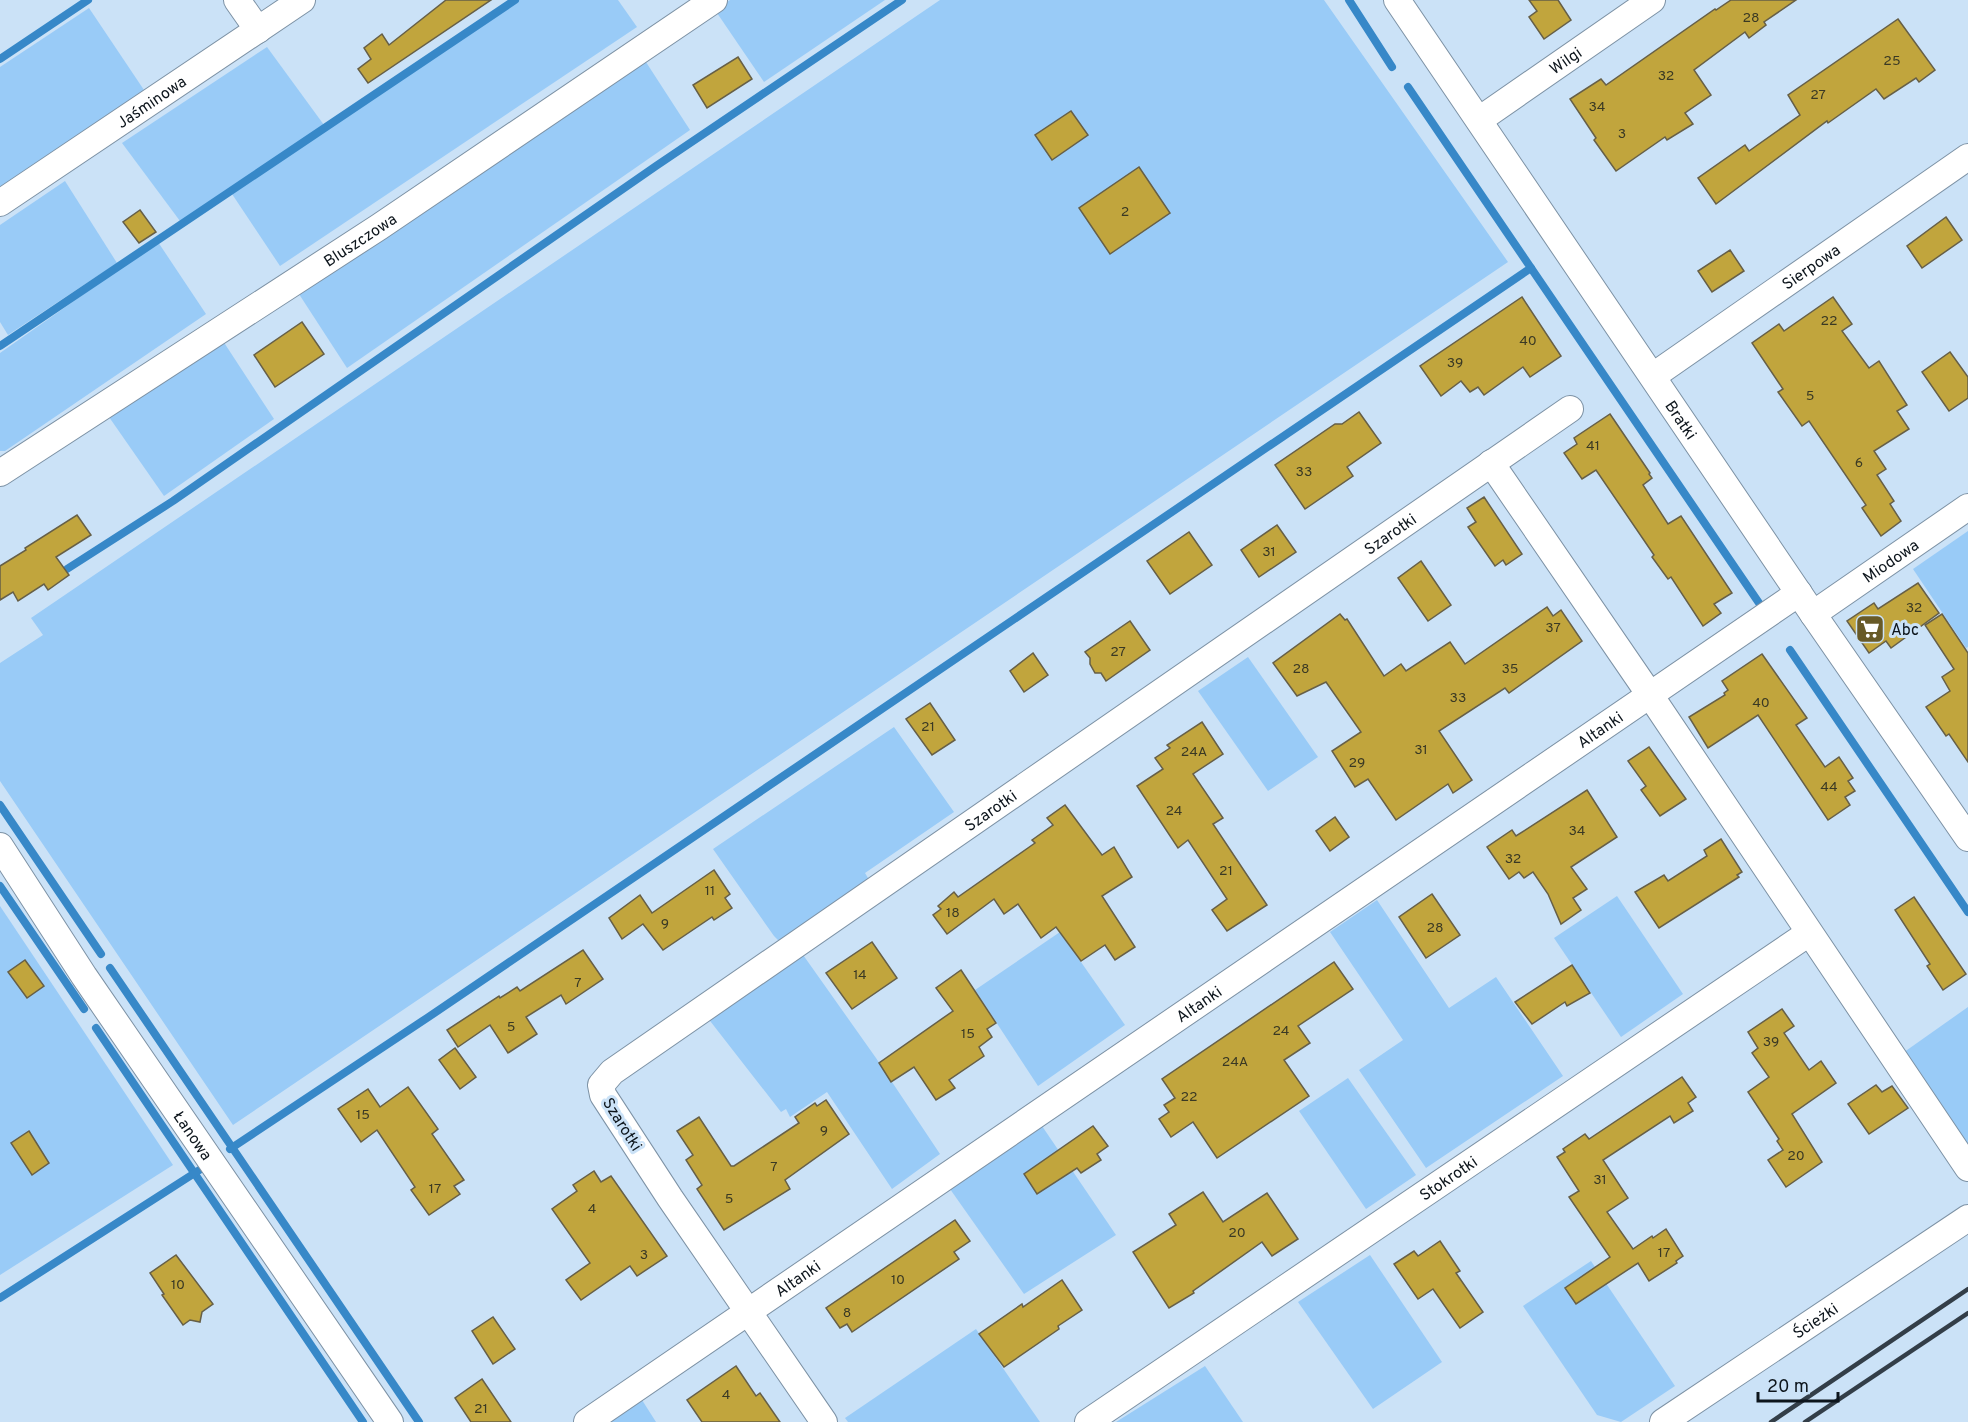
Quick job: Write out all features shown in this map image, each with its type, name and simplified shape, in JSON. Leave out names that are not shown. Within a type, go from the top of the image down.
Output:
[{"type":"street","points":[[237,0],[258,30]]},
{"type":"street","name":"Jaśminowa","points":[[0,203],[302,0]]},
{"type":"street","name":"Bluszczowa","points":[[0,473],[379,227],[714,0]]},
{"type":"street","name":"Bratki","points":[[1397,0],[1806,604],[1968,838]]},
{"type":"street","name":"Wilgi","points":[[1479,120],[1652,0]]},
{"type":"street","name":"Sierpowa","points":[[1653,376],[1968,157]]},
{"type":"street","name":"Szarotki","points":[[747,1312],[603,1095],[601,1085],[612,1072],[1570,409]]},
{"type":"street","points":[[1491,463],[1968,1168]]},
{"type":"street","name":"Miodowa","points":[[1806,604],[1968,507]]},
{"type":"street","name":"Altanki","points":[[587,1422],[1650,695],[1806,604]]},
{"type":"street","name":"Łanowa","points":[[0,846],[89,984],[390,1422]]},
{"type":"street","name":"Stokrotki","points":[[1088,1422],[1809,933]]},
{"type":"street","name":"Ścieżki","points":[[1663,1422],[1968,1218]]},
{"type":"street","points":[[747,1312],[824,1422]]},
{"type":"shaded area","points":[[519,0],[618,0],[637,27],[280,266],[232,194]]},
{"type":"shaded area","points":[[730,0],[885,0],[764,82],[715,10]]},
{"type":"shaded area","points":[[940,0],[1324,0],[1508,262],[233,1125],[0,781],[0,663],[43,635],[31,618]]},
{"type":"shaded area","points":[[89,8],[146,93],[0,191],[0,67]]},
{"type":"shaded area","points":[[267,47],[324,125],[180,221],[122,143]]},
{"type":"shaded area","points":[[644,59],[690,130],[347,368],[297,291]]},
{"type":"shaded area","points":[[65,181],[117,263],[8,335],[0,322],[0,225]]},
{"type":"shaded area","points":[[158,242],[206,314],[5,451],[0,451],[0,353]]},
{"type":"shaded area","points":[[223,341],[274,419],[164,496],[109,417]]},
{"type":"shaded area","points":[[1968,531],[1968,647],[1966,648],[1913,569]]},
{"type":"shaded area","points":[[1248,657],[1318,757],[1268,791],[1198,691]]},
{"type":"shaded area","points":[[894,727],[954,812],[865,873],[871,883],[783,945],[774,936],[713,849]]},
{"type":"shaded area","points":[[1617,896],[1683,994],[1621,1037],[1554,938]]},
{"type":"shaded area","points":[[1377,900],[1449,1008],[1496,977],[1563,1076],[1426,1168],[1359,1070],[1403,1040],[1330,932]]},
{"type":"shaded area","points":[[0,906],[173,1165],[0,1275]]},
{"type":"shaded area","points":[[1060,932],[1125,1025],[1038,1086],[975,990]]},
{"type":"shaded area","points":[[801,952],[940,1154],[892,1189],[827,1092],[790,1117],[786,1109],[781,1112],[707,1017]]},
{"type":"shaded area","points":[[1968,1007],[1968,1155],[1900,1055]]},
{"type":"shaded area","points":[[1348,1078],[1416,1175],[1366,1209],[1299,1111]]},
{"type":"shaded area","points":[[1042,1126],[1116,1235],[1024,1294],[950,1189]]},
{"type":"shaded area","points":[[1370,1255],[1442,1362],[1373,1409],[1298,1302]]},
{"type":"shaded area","points":[[1591,1261],[1675,1386],[1621,1422],[1597,1415],[1523,1306]]},
{"type":"shaded area","points":[[976,1329],[1040,1422],[848,1422],[845,1418]]},
{"type":"shaded area","points":[[1205,1366],[1243,1422],[1116,1422]]},
{"type":"shaded area","points":[[642,1400],[656,1422],[611,1422]]},
{"type":"building","points":[[446,0],[491,0],[368,83],[358,69],[371,59],[364,48],[382,34],[389,45]]},
{"type":"building","points":[[1529,0],[1558,0],[1571,20],[1544,39],[1529,17],[1537,11]]},
{"type":"building","points":[[1731,0],[1796,0],[1764,22],[1766,25],[1749,38],[1745,32],[1694,70],[1711,95],[1685,113],[1693,124],[1667,140],[1665,137],[1616,171],[1594,140],[1596,138],[1570,99],[1601,79],[1606,85]]},
{"type":"building","points":[[1898,19],[1935,70],[1919,82],[1916,78],[1884,99],[1876,89],[1828,123],[1827,121],[1716,204],[1698,178],[1745,145],[1749,151],[1800,115],[1788,95]]},
{"type":"building","points":[[738,57],[752,79],[707,108],[693,85]]},
{"type":"building","points":[[1071,111],[1088,135],[1052,160],[1035,135]]},
{"type":"building","points":[[1139,167],[1170,213],[1110,254],[1079,208]]},
{"type":"building","points":[[140,210],[156,232],[139,243],[123,222]]},
{"type":"building","points":[[1946,217],[1962,240],[1922,268],[1907,246]]},
{"type":"building","points":[[1730,250],[1744,271],[1712,292],[1698,271]]},
{"type":"building","points":[[1522,297],[1561,356],[1530,377],[1523,367],[1484,395],[1478,387],[1470,392],[1461,381],[1441,396],[1420,366]]},
{"type":"building","points":[[1833,297],[1852,324],[1842,331],[1869,368],[1879,361],[1907,405],[1897,411],[1909,429],[1874,451],[1886,469],[1877,475],[1894,501],[1890,504],[1901,521],[1881,536],[1862,508],[1866,505],[1809,421],[1802,426],[1778,392],[1783,389],[1752,343],[1779,324],[1784,331]]},
{"type":"building","points":[[302,322],[324,354],[275,387],[254,355]]},
{"type":"building","points":[[1950,352],[1968,377],[1968,398],[1949,411],[1922,372]]},
{"type":"building","points":[[1359,412],[1381,443],[1347,467],[1353,476],[1305,509],[1275,465],[1335,424],[1342,424]]},
{"type":"building","points":[[1610,414],[1650,473],[1652,478],[1643,485],[1668,524],[1681,516],[1732,593],[1714,604],[1721,613],[1703,626],[1671,577],[1668,579],[1652,557],[1654,555],[1596,470],[1582,479],[1564,453],[1577,444],[1574,438]]},
{"type":"building","points":[[1484,497],[1522,554],[1506,565],[1503,560],[1495,566],[1468,527],[1476,522],[1467,508]]},
{"type":"building","points":[[77,515],[91,535],[56,557],[69,575],[48,590],[44,584],[18,601],[13,592],[0,600],[0,566]]},
{"type":"building","points":[[1277,525],[1296,552],[1259,577],[1241,550]]},
{"type":"building","points":[[1189,532],[1212,565],[1170,594],[1147,561]]},
{"type":"building","points":[[1421,561],[1451,605],[1428,621],[1398,578]]},
{"type":"building","points":[[1918,583],[1939,613],[1891,648],[1886,641],[1869,653],[1847,621],[1874,603],[1878,609]]},
{"type":"building","points":[[1547,607],[1553,616],[1561,610],[1582,641],[1509,693],[1505,688],[1439,731],[1472,780],[1453,793],[1448,784],[1396,820],[1368,779],[1355,787],[1332,751],[1361,732],[1326,682],[1297,696],[1273,663],[1340,614],[1345,620],[1347,619],[1384,676],[1401,664],[1406,671],[1450,642],[1465,664]]},
{"type":"building","points":[[1942,614],[1968,653],[1968,762],[1949,734],[1946,736],[1926,707],[1950,691],[1942,677],[1954,669],[1925,625]]},
{"type":"building","points":[[1130,621],[1150,650],[1106,681],[1101,673],[1095,673],[1090,664],[1090,658],[1085,652]]},
{"type":"building","points":[[1033,653],[1048,675],[1024,692],[1010,671]]},
{"type":"building","points":[[1762,654],[1807,718],[1796,725],[1825,767],[1839,757],[1853,778],[1848,781],[1855,791],[1845,797],[1850,805],[1828,820],[1758,715],[1708,748],[1689,717],[1725,695],[1724,693],[1728,690],[1722,681]]},
{"type":"building","points":[[930,703],[955,740],[932,755],[906,719]]},
{"type":"building","points":[[1202,722],[1223,754],[1193,774],[1223,818],[1213,824],[1267,905],[1227,931],[1212,910],[1227,899],[1188,840],[1178,848],[1137,786],[1163,769],[1155,758],[1170,748],[1167,745]]},
{"type":"building","points":[[1649,747],[1686,799],[1660,816],[1641,790],[1646,786],[1628,761]]},
{"type":"building","points":[[1587,790],[1617,837],[1571,867],[1587,889],[1573,898],[1581,910],[1561,924],[1548,894],[1533,872],[1524,878],[1519,872],[1509,879],[1487,847],[1512,830],[1516,836]]},
{"type":"building","points":[[1065,805],[1102,855],[1114,847],[1132,877],[1102,896],[1135,947],[1115,960],[1105,945],[1081,961],[1056,927],[1041,938],[1018,904],[1004,914],[994,899],[947,934],[933,915],[941,909],[938,906],[954,892],[958,897],[1035,843],[1032,840],[1053,825],[1047,818]]},
{"type":"building","points":[[1335,817],[1349,837],[1330,851],[1316,831]]},
{"type":"building","points":[[1721,839],[1742,872],[1737,875],[1739,877],[1659,928],[1635,892],[1664,875],[1668,881],[1707,856],[1704,850]]},
{"type":"building","points":[[714,870],[730,894],[725,898],[732,908],[714,920],[712,917],[663,950],[643,924],[622,939],[609,918],[640,895],[652,913]]},
{"type":"building","points":[[1432,894],[1460,935],[1426,958],[1399,917]]},
{"type":"building","points":[[1914,897],[1966,974],[1943,990],[1927,966],[1930,964],[1895,910]]},
{"type":"building","points":[[872,942],[897,978],[852,1009],[826,973]]},
{"type":"building","points":[[583,950],[603,979],[566,1004],[561,995],[526,1017],[537,1034],[508,1053],[490,1025],[458,1047],[447,1030],[499,996],[500,998],[517,987],[520,991]]},
{"type":"building","points":[[25,960],[44,986],[27,998],[8,972]]},
{"type":"building","points":[[1334,962],[1353,989],[1298,1026],[1310,1043],[1284,1060],[1309,1096],[1217,1158],[1193,1122],[1171,1137],[1159,1119],[1169,1112],[1164,1105],[1175,1098],[1162,1079]]},
{"type":"building","points":[[1572,965],[1590,993],[1567,1006],[1565,1002],[1532,1024],[1515,1002]]},
{"type":"building","points":[[961,970],[996,1023],[987,1029],[992,1037],[979,1047],[984,1056],[949,1080],[955,1088],[936,1100],[914,1067],[891,1082],[879,1063],[953,1011],[936,988]]},
{"type":"building","points":[[1782,1009],[1794,1026],[1784,1033],[1809,1070],[1821,1061],[1836,1083],[1792,1114],[1822,1162],[1786,1187],[1768,1160],[1783,1150],[1777,1141],[1779,1139],[1748,1092],[1769,1077],[1752,1053],[1758,1048],[1748,1032]]},
{"type":"building","points":[[455,1048],[476,1077],[460,1089],[439,1060]]},
{"type":"building","points":[[1682,1077],[1696,1097],[1688,1103],[1693,1111],[1674,1123],[1670,1116],[1603,1160],[1628,1198],[1607,1212],[1633,1249],[1666,1229],[1683,1256],[1676,1261],[1677,1263],[1649,1281],[1638,1263],[1576,1304],[1565,1288],[1610,1257],[1569,1197],[1579,1191],[1557,1157],[1565,1152],[1563,1149],[1585,1134],[1589,1139]]},
{"type":"building","points":[[1876,1085],[1882,1092],[1892,1086],[1908,1108],[1869,1134],[1848,1104]]},
{"type":"building","points":[[408,1087],[438,1129],[432,1134],[464,1180],[454,1186],[460,1194],[429,1215],[411,1190],[415,1187],[377,1130],[361,1142],[338,1109],[368,1089],[380,1107]]},
{"type":"building","points":[[826,1100],[849,1134],[785,1180],[790,1189],[724,1230],[697,1189],[702,1185],[686,1160],[693,1155],[677,1131],[699,1117],[731,1166],[734,1166],[799,1123],[795,1117],[815,1103],[817,1106]]},
{"type":"building","points":[[1093,1126],[1108,1146],[1097,1154],[1101,1160],[1081,1173],[1077,1168],[1037,1194],[1024,1174]]},
{"type":"building","points":[[29,1131],[49,1163],[32,1175],[11,1143]]},
{"type":"building","points":[[594,1171],[601,1182],[611,1176],[667,1256],[637,1276],[630,1266],[581,1300],[566,1280],[590,1263],[552,1209],[577,1191],[573,1185]]},
{"type":"building","points":[[1203,1192],[1223,1222],[1267,1193],[1298,1239],[1272,1256],[1262,1242],[1193,1291],[1194,1293],[1169,1308],[1133,1252],[1176,1225],[1169,1214]]},
{"type":"building","points":[[955,1220],[970,1241],[954,1252],[959,1259],[852,1332],[847,1324],[840,1328],[826,1308]]},
{"type":"building","points":[[1440,1241],[1460,1271],[1456,1273],[1483,1312],[1460,1328],[1433,1289],[1418,1299],[1394,1264],[1414,1251],[1418,1256]]},
{"type":"building","points":[[176,1255],[213,1304],[202,1312],[200,1322],[190,1320],[183,1325],[150,1273]]},
{"type":"building","points":[[1062,1280],[1082,1310],[1004,1367],[979,1334]]},
{"type":"building","points":[[493,1317],[515,1349],[493,1364],[472,1331]]},
{"type":"building","points":[[736,1366],[756,1396],[760,1393],[780,1422],[702,1422],[687,1400]]},
{"type":"building","points":[[482,1379],[511,1422],[471,1422],[455,1398]]},
{"type":"waterway","points":[[0,59],[88,0]]},
{"type":"waterway","points":[[0,346],[515,0]]},
{"type":"waterway","points":[[67,569],[173,501],[656,166],[902,0]]},
{"type":"waterway","points":[[1349,0],[1392,67]]},
{"type":"waterway","points":[[230,1149],[427,1018],[1531,268],[1408,87]]},
{"type":"waterway","points":[[1531,268],[1759,603]]},
{"type":"waterway","points":[[1790,650],[1968,912]]},
{"type":"waterway","points":[[0,805],[101,954]]},
{"type":"waterway","points":[[0,886],[84,1009]]},
{"type":"waterway","points":[[110,968],[419,1422]]},
{"type":"waterway","points":[[96,1028],[363,1422]]},
{"type":"waterway","points":[[0,1298],[201,1169]]},
{"type":"railway","points":[[1771,1422],[1968,1289]]},
{"type":"railway","points":[[1805,1422],[1968,1313]]},
{"type":"place","name":"Abc","points":[[1870,629]]}]
